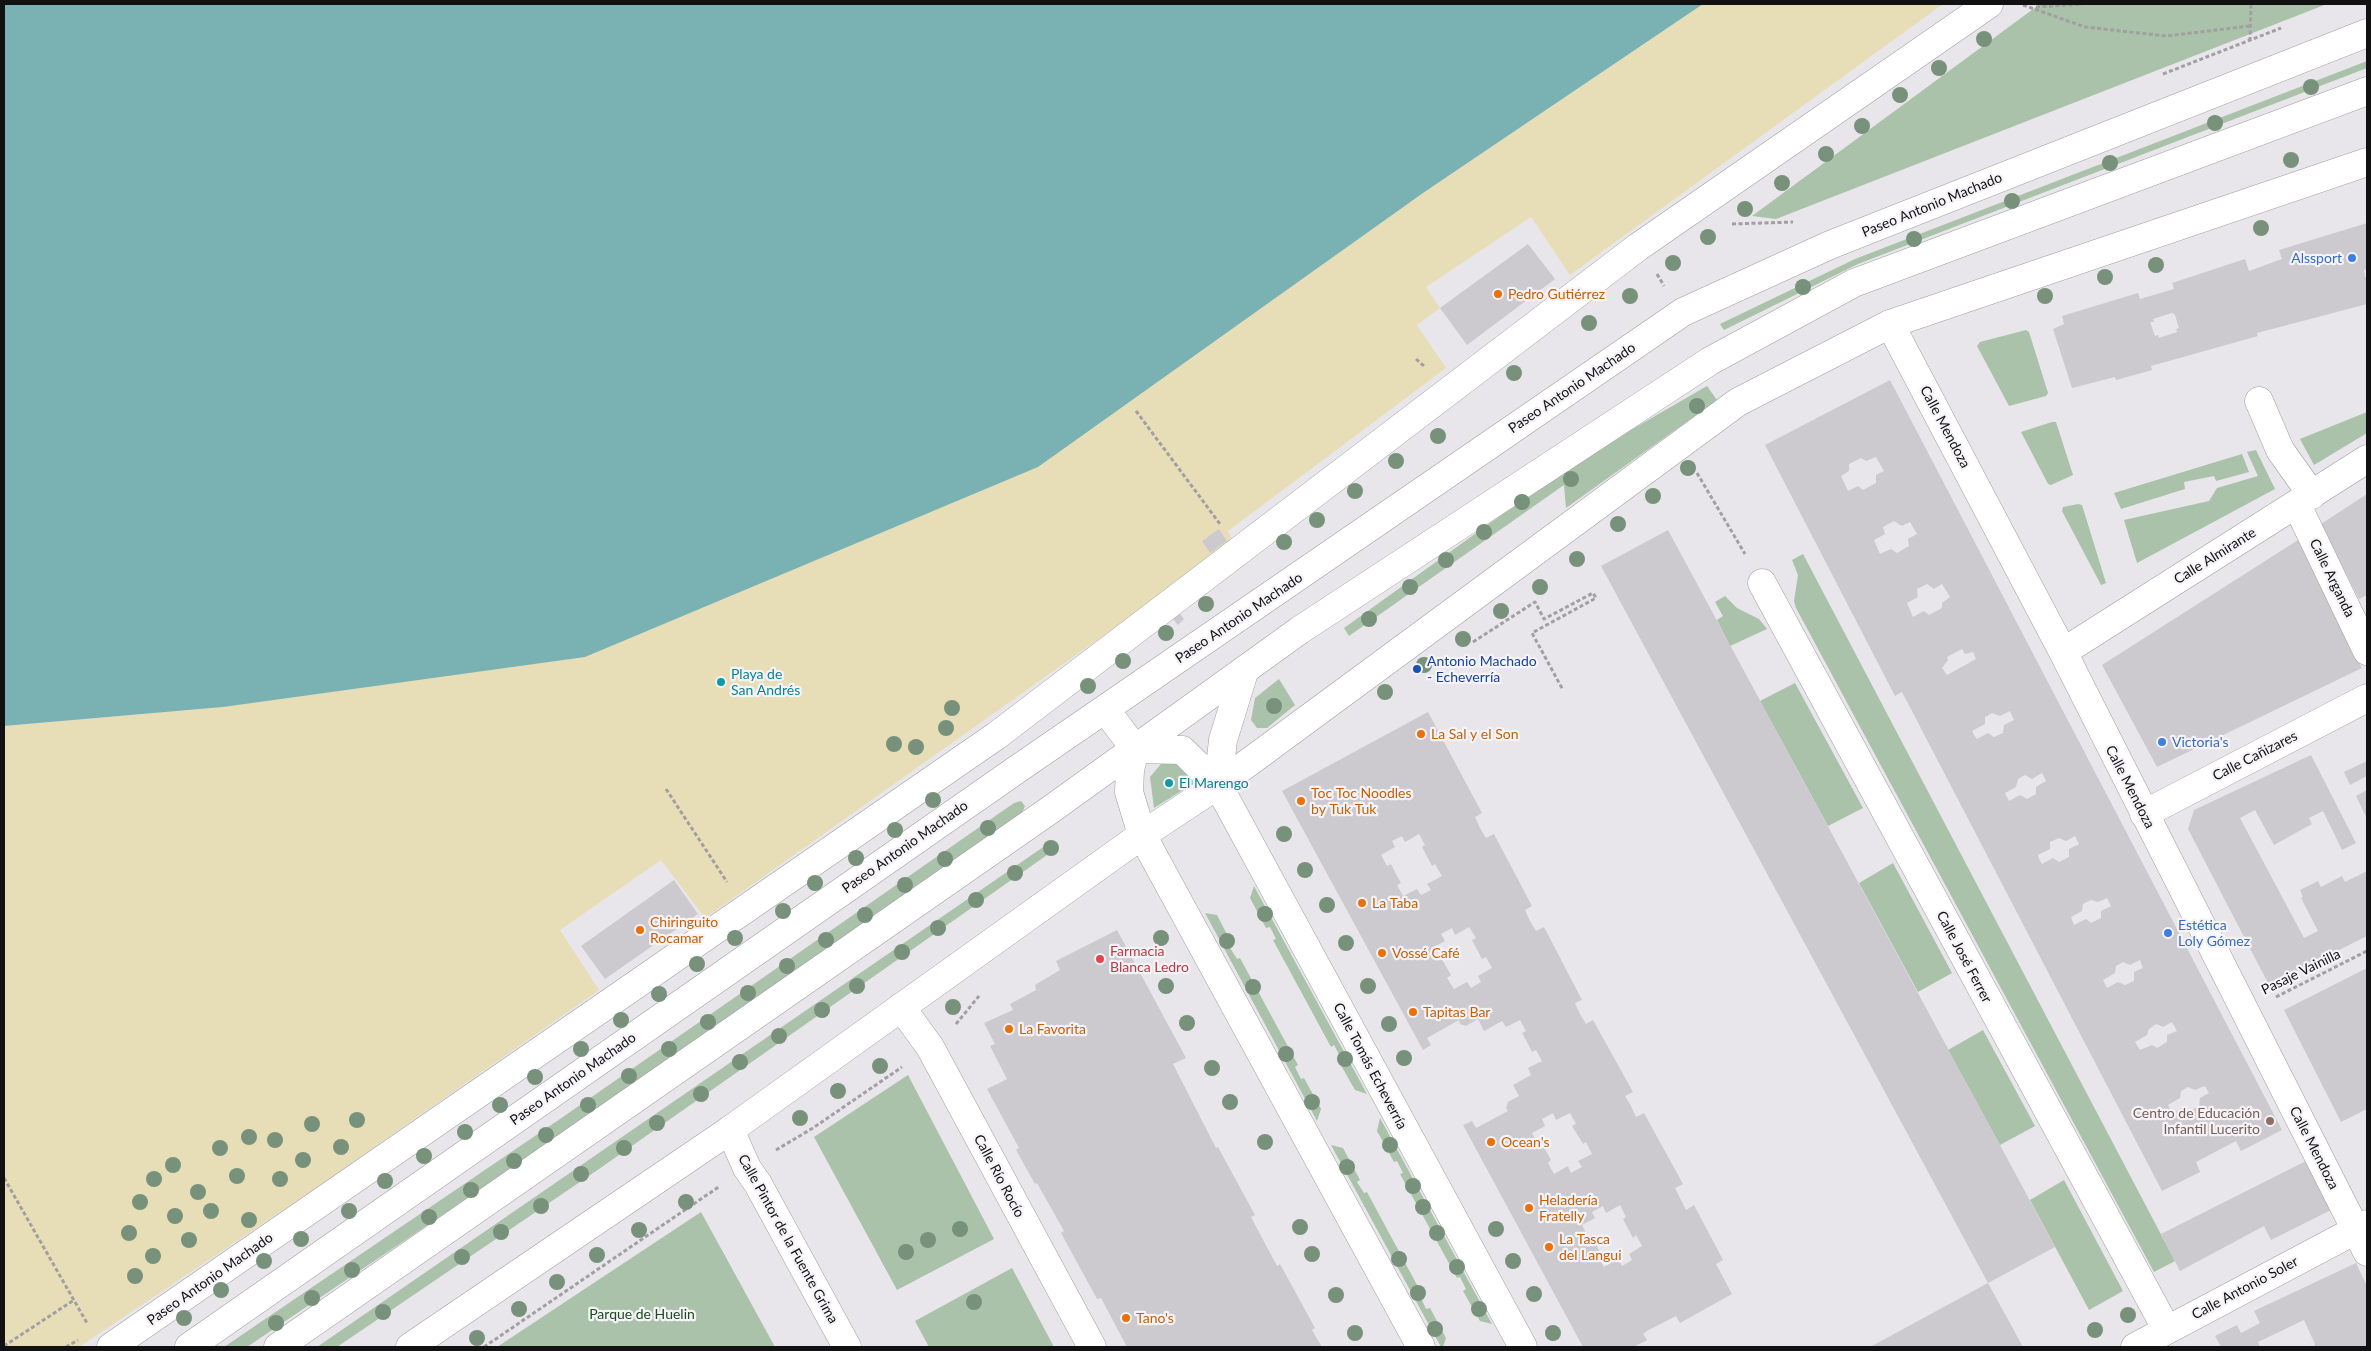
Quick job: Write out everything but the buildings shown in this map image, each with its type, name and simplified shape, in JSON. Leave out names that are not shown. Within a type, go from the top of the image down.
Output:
[{"type":"main road","name":"Paseo Antonio Machado","points":[[101,1339],[996,736],[1638,247],[1989,4]]},
{"type":"main road","name":"Paseo Antonio Machado","points":[[189,1347],[1105,710],[1683,312],[1830,245],[2367,33]]},
{"type":"main road","points":[[278,1347],[1042,816],[1300,630],[1710,361],[1854,284],[2367,91]]},
{"type":"main road","points":[[410,1347],[730,1130],[1142,836],[1218,785],[1738,402],[1890,324],[2367,162]]},
{"type":"main road","name":"Calle Mendoza","points":[[1890,324],[2063,652],[2244,1012],[2363,1236]]},
{"type":"main road","name":"Calle Arganda","points":[[2259,401],[2280,450],[2305,500],[2367,651]]},
{"type":"main road","name":"Calle Almirante","points":[[2063,652],[2367,460]]},
{"type":"main road","name":"Calle José Ferrer","points":[[1762,583],[2167,1330]]},
{"type":"main road","points":[[1218,785],[1223,740],[1244,672]]},
{"type":"main road","name":"Calle Cañizares","points":[[2144,814],[2367,698]]},
{"type":"main road","points":[[1105,710],[1135,749]]},
{"type":"main road","points":[[1135,749],[1130,770],[1129,792],[1142,836],[1420,1347]]},
{"type":"main road","name":"Calle Tomás Echeverría","points":[[1135,749],[1182,750],[1218,785],[1522,1347]]},
{"type":"main road","name":"Calle Río Rocío","points":[[901,1007],[930,1047],[1092,1347]]},
{"type":"main road","name":"Calle Pintor de la Fuente Grima","points":[[730,1130],[747,1168],[758,1184],[847,1347]]},
{"type":"main road","name":"Calle Antonio Soler","points":[[2135,1347],[2363,1236]]},
{"type":"path","points":[[2020,4],[2085,27],[2166,36],[2250,26]]},
{"type":"path","points":[[2034,8],[2083,4]]},
{"type":"path","points":[[2250,40],[2251,4]]},
{"type":"path","points":[[1136,411],[1223,529],[1231,524],[1245,546]]},
{"type":"path","points":[[1704,484],[1730,528]]},
{"type":"path","points":[[1535,602],[1544,619],[1593,593],[1596,598],[1532,633],[1563,690]]},
{"type":"path","points":[[666,789],[731,890]]},
{"type":"path","name":"Pasaje Vainilla","points":[[2244,1012],[2367,952]]},
{"type":"path","points":[[4,1178],[74,1300],[101,1339]]},
{"type":"path","points":[[4,1346],[74,1300]]},
{"type":"path","points":[[66,1347],[85,1335]]},
{"type":"green space","points":[[2040,4],[2327,4],[1776,219],[1752,216]]},
{"type":"green space","points":[[2367,61],[2367,68],[1858,264],[1724,330],[1720,324],[1855,259]]},
{"type":"green space","points":[[2026,330],[2029,332],[2048,393],[2046,396],[2009,406],[1977,346],[1980,342]]},
{"type":"green space","points":[[1707,386],[1717,400],[1566,508],[1564,485],[1349,636],[1344,628],[1532,493],[1617,438]]},
{"type":"green space","points":[[2367,412],[2367,433],[2314,465],[2300,439]]},
{"type":"green space","points":[[2056,422],[2073,475],[2051,485],[2048,484],[2021,432]]},
{"type":"green space","points":[[2256,450],[2275,489],[2137,563],[2124,520],[2209,501],[2217,488],[2258,476],[2247,452]]},
{"type":"green space","points":[[2242,454],[2249,472],[2216,481],[2214,476],[2184,482],[2185,489],[2121,509],[2114,493]]},
{"type":"green space","points":[[2082,505],[2106,583],[2101,585],[2062,511],[2063,507]]},
{"type":"green space","points":[[1803,554],[2175,1261],[2154,1272],[1796,608],[1794,601],[1798,575],[1792,560]]},
{"type":"green space","points":[[1725,596],[1737,608],[1759,619],[1767,629],[1730,646],[1717,620],[1723,616],[1715,602]]},
{"type":"green space","points":[[1279,679],[1295,705],[1267,728],[1257,728],[1251,720],[1255,698]]},
{"type":"green space","points":[[1795,683],[1863,808],[1828,826],[1760,701]]},
{"type":"green space","points":[[1175,763],[1194,783],[1154,808],[1150,777],[1161,764]]},
{"type":"green space","points":[[1021,801],[1025,806],[1022,813],[568,1130],[247,1347],[224,1347],[560,1119],[1014,803]]},
{"type":"green space","points":[[1052,841],[1057,848],[599,1169],[337,1347],[317,1347]]},
{"type":"green space","points":[[1893,863],[1952,973],[1918,992],[1859,883]]},
{"type":"green space","points":[[1254,886],[1367,1094],[1355,1090],[1338,1060],[1341,1058],[1334,1045],[1331,1047],[1273,940],[1276,939],[1270,927],[1266,928],[1250,898]]},
{"type":"green space","points":[[1205,913],[1217,915],[1233,946],[1230,948],[1237,959],[1240,958],[1298,1065],[1295,1067],[1301,1079],[1304,1078],[1321,1109],[1317,1121]]},
{"type":"green space","points":[[1983,1030],[2035,1126],[2000,1145],[1948,1050]]},
{"type":"green space","points":[[908,1075],[994,1239],[897,1290],[814,1137]]},
{"type":"green space","points":[[1380,1118],[1492,1324],[1480,1321],[1463,1291],[1466,1289],[1460,1277],[1457,1278],[1400,1174],[1403,1173],[1397,1161],[1394,1162],[1377,1131]]},
{"type":"green space","points":[[1331,1145],[1343,1148],[1360,1180],[1357,1182],[1364,1193],[1367,1192],[1423,1296],[1421,1298],[1426,1309],[1430,1308],[1446,1338],[1443,1347],[1441,1347]]},
{"type":"green space","points":[[2064,1180],[2123,1291],[2089,1310],[2030,1200]]},
{"type":"green space","name":"Parque de Huelin","points":[[701,1212],[775,1347],[497,1347]]},
{"type":"green space","points":[[1012,1268],[1054,1347],[929,1347],[915,1321]]},
{"type":"sand","name":"Playa de San Andrés","points":[[1703,4],[1943,4],[1570,275],[1531,217],[1426,287],[1440,308],[1417,325],[1446,368],[1228,531],[1234,543],[705,918],[661,860],[560,930],[599,990],[307,1194],[79,1347],[4,1347],[4,726],[223,707],[1423,193]]},
{"type":"water","points":[[4,4],[1703,4],[1423,193],[1038,467],[585,657],[223,707],[4,726]]},
{"type":"place","name":"Alssport","points":[[2352,258]]},
{"type":"place","name":"Pedro Gutiérrez","points":[[1498,294]]},
{"type":"place","name":"Antonio Machado - Echeverría","points":[[1417,669]]},
{"type":"place","name":"Playa de San Andrés","points":[[721,682]]},
{"type":"place","name":"La Sal y el Son","points":[[1421,734]]},
{"type":"place","name":"Victoria's","points":[[2162,742]]},
{"type":"place","name":"El Marengo","points":[[1169,783]]},
{"type":"place","name":"Toc Toc Noodles by Tuk Tuk","points":[[1301,801]]},
{"type":"place","name":"La Taba","points":[[1362,903]]},
{"type":"place","name":"Chiringuito Rocamar","points":[[640,930]]},
{"type":"place","name":"Estética Loly Gómez","points":[[2168,933]]},
{"type":"place","name":"Vossé Café","points":[[1382,953]]},
{"type":"place","name":"Farmacia Blanca Ledro","points":[[1100,959]]},
{"type":"place","name":"Tapitas Bar","points":[[1413,1012]]},
{"type":"place","name":"La Favorita","points":[[1009,1029]]},
{"type":"place","name":"Centro de Educación Infantil Lucerito","points":[[2270,1121]]},
{"type":"place","name":"Ocean's","points":[[1491,1142]]},
{"type":"place","name":"Heladería Fratelly","points":[[1529,1208]]},
{"type":"place","name":"La Tasca del Langui","points":[[1549,1247]]},
{"type":"place","name":"Tano's","points":[[1126,1318]]}]
